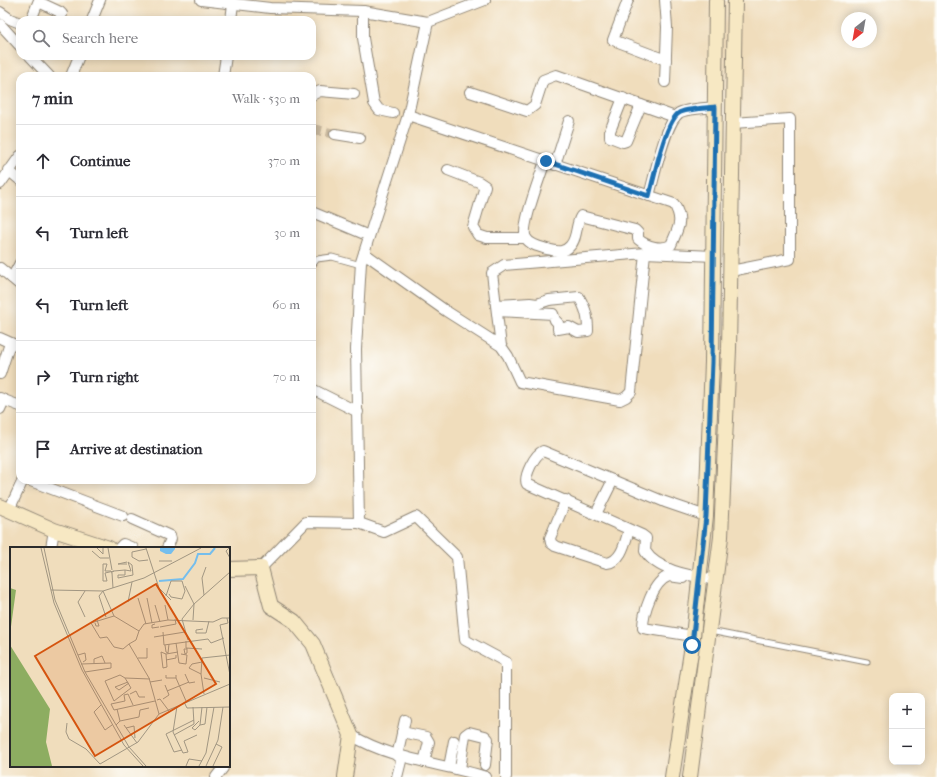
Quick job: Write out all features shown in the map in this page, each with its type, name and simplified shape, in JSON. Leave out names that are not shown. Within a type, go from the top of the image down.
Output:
[{"type":"street","points":[[94,16],[100,0]]},
{"type":"street","points":[[201,0],[233,4],[245,2],[300,4],[363,11],[428,22],[485,0]]},
{"type":"street","points":[[628,0],[613,40],[666,60]]},
{"type":"street","points":[[665,0],[667,27],[665,82]]},
{"type":"street","points":[[672,777],[692,640],[706,516],[714,256],[716,0]]},
{"type":"street","points":[[690,777],[721,537],[727,441],[735,0]]},
{"type":"street","points":[[36,16],[46,2],[60,12],[62,14],[61,16]]},
{"type":"street","points":[[232,16],[233,4]]},
{"type":"street","points":[[363,11],[363,38],[374,103],[378,110],[393,113]]},
{"type":"street","points":[[0,12],[16,21]]},
{"type":"street","points":[[359,523],[356,349],[361,265],[408,115],[428,22]]},
{"type":"street","points":[[0,24],[16,42]]},
{"type":"street","points":[[34,60],[45,72]]},
{"type":"street","points":[[73,72],[77,60]]},
{"type":"street","points":[[224,72],[225,60]]},
{"type":"street","points":[[470,92],[527,111],[535,104],[543,80],[556,75],[675,117]]},
{"type":"street","points":[[316,93],[320,91],[354,94]]},
{"type":"street","points":[[623,98],[610,132],[610,137],[613,139],[626,141],[641,104]]},
{"type":"street","points":[[649,196],[665,137],[675,117],[680,112],[715,107]]},
{"type":"street","points":[[408,115],[550,163],[674,204],[679,213],[680,221],[671,244],[660,248],[642,244],[638,239],[638,233],[635,230],[581,216],[577,222],[573,243],[564,251],[558,252],[535,246],[526,238],[524,226],[550,163],[569,121]]},
{"type":"street","points":[[713,271],[731,271],[790,260],[790,119],[733,124],[715,122]]},
{"type":"street","points":[[335,134],[360,138]]},
{"type":"street","points":[[0,184],[8,170],[16,161]]},
{"type":"street","points":[[8,170],[16,177]]},
{"type":"street","points":[[448,170],[479,182],[485,186],[474,227],[478,235],[487,238],[526,238]]},
{"type":"street","points":[[316,214],[370,236]]},
{"type":"street","points":[[364,252],[446,311],[501,346],[508,356],[520,382],[620,400],[631,392],[645,253]]},
{"type":"street","points":[[501,346],[492,273],[504,265],[645,253],[714,256]]},
{"type":"street","points":[[0,268],[16,282]]},
{"type":"street","points":[[12,278],[16,271]]},
{"type":"street","points":[[579,297],[586,308],[588,331],[578,332],[569,327],[558,329],[558,323],[553,314],[497,308],[530,303],[537,304],[549,300],[579,297]]},
{"type":"street","points":[[0,338],[15,345],[0,374]]},
{"type":"street","points":[[316,391],[358,412]]},
{"type":"street","points":[[1,403],[16,405]]},
{"type":"street","points":[[709,439],[727,441]]},
{"type":"street","points":[[699,579],[652,561],[644,551],[646,538],[566,500],[527,484],[526,482],[533,460],[540,452],[543,451],[552,453],[665,502],[706,516]]},
{"type":"street","points":[[596,514],[613,480]]},
{"type":"street","points":[[20,484],[5,508],[54,530],[106,547]]},
{"type":"street","points":[[39,484],[128,518],[170,536],[171,539],[167,547]]},
{"type":"street","points":[[566,500],[550,538],[551,543],[555,546],[607,562],[613,562],[619,557],[629,530]]},
{"type":"street","points":[[230,569],[261,568],[306,522],[359,523],[384,532],[416,517],[457,557],[465,640],[506,662],[508,776],[506,777]]},
{"type":"street","points":[[51,547],[54,530]]},
{"type":"street","points":[[120,547],[123,544],[130,547]]},
{"type":"street","points":[[261,568],[271,606],[294,621],[313,644],[351,735],[345,777]]},
{"type":"street","points":[[708,647],[692,640],[644,629],[643,626],[650,598],[660,582],[667,576],[716,580]]},
{"type":"street","points":[[397,777],[402,732],[405,720]]},
{"type":"street","points":[[402,732],[426,737],[429,742],[424,762]]},
{"type":"street","points":[[351,735],[368,745],[399,756],[449,767],[485,770],[488,739],[485,736],[469,732],[465,735],[461,767]]},
{"type":"street","points":[[449,767],[454,741]]},
{"type":"street","points":[[216,777],[223,768]]},
{"type":"lane","points":[[316,260],[332,257],[361,265]]},
{"type":"lane","points":[[710,631],[867,662]]},
{"type":"tunnel","points":[[316,130],[335,134]]},
{"type":"route","points":[[546,161],[649,196],[665,137],[675,117],[680,112],[715,107],[712,362],[706,516],[692,645]]}]
